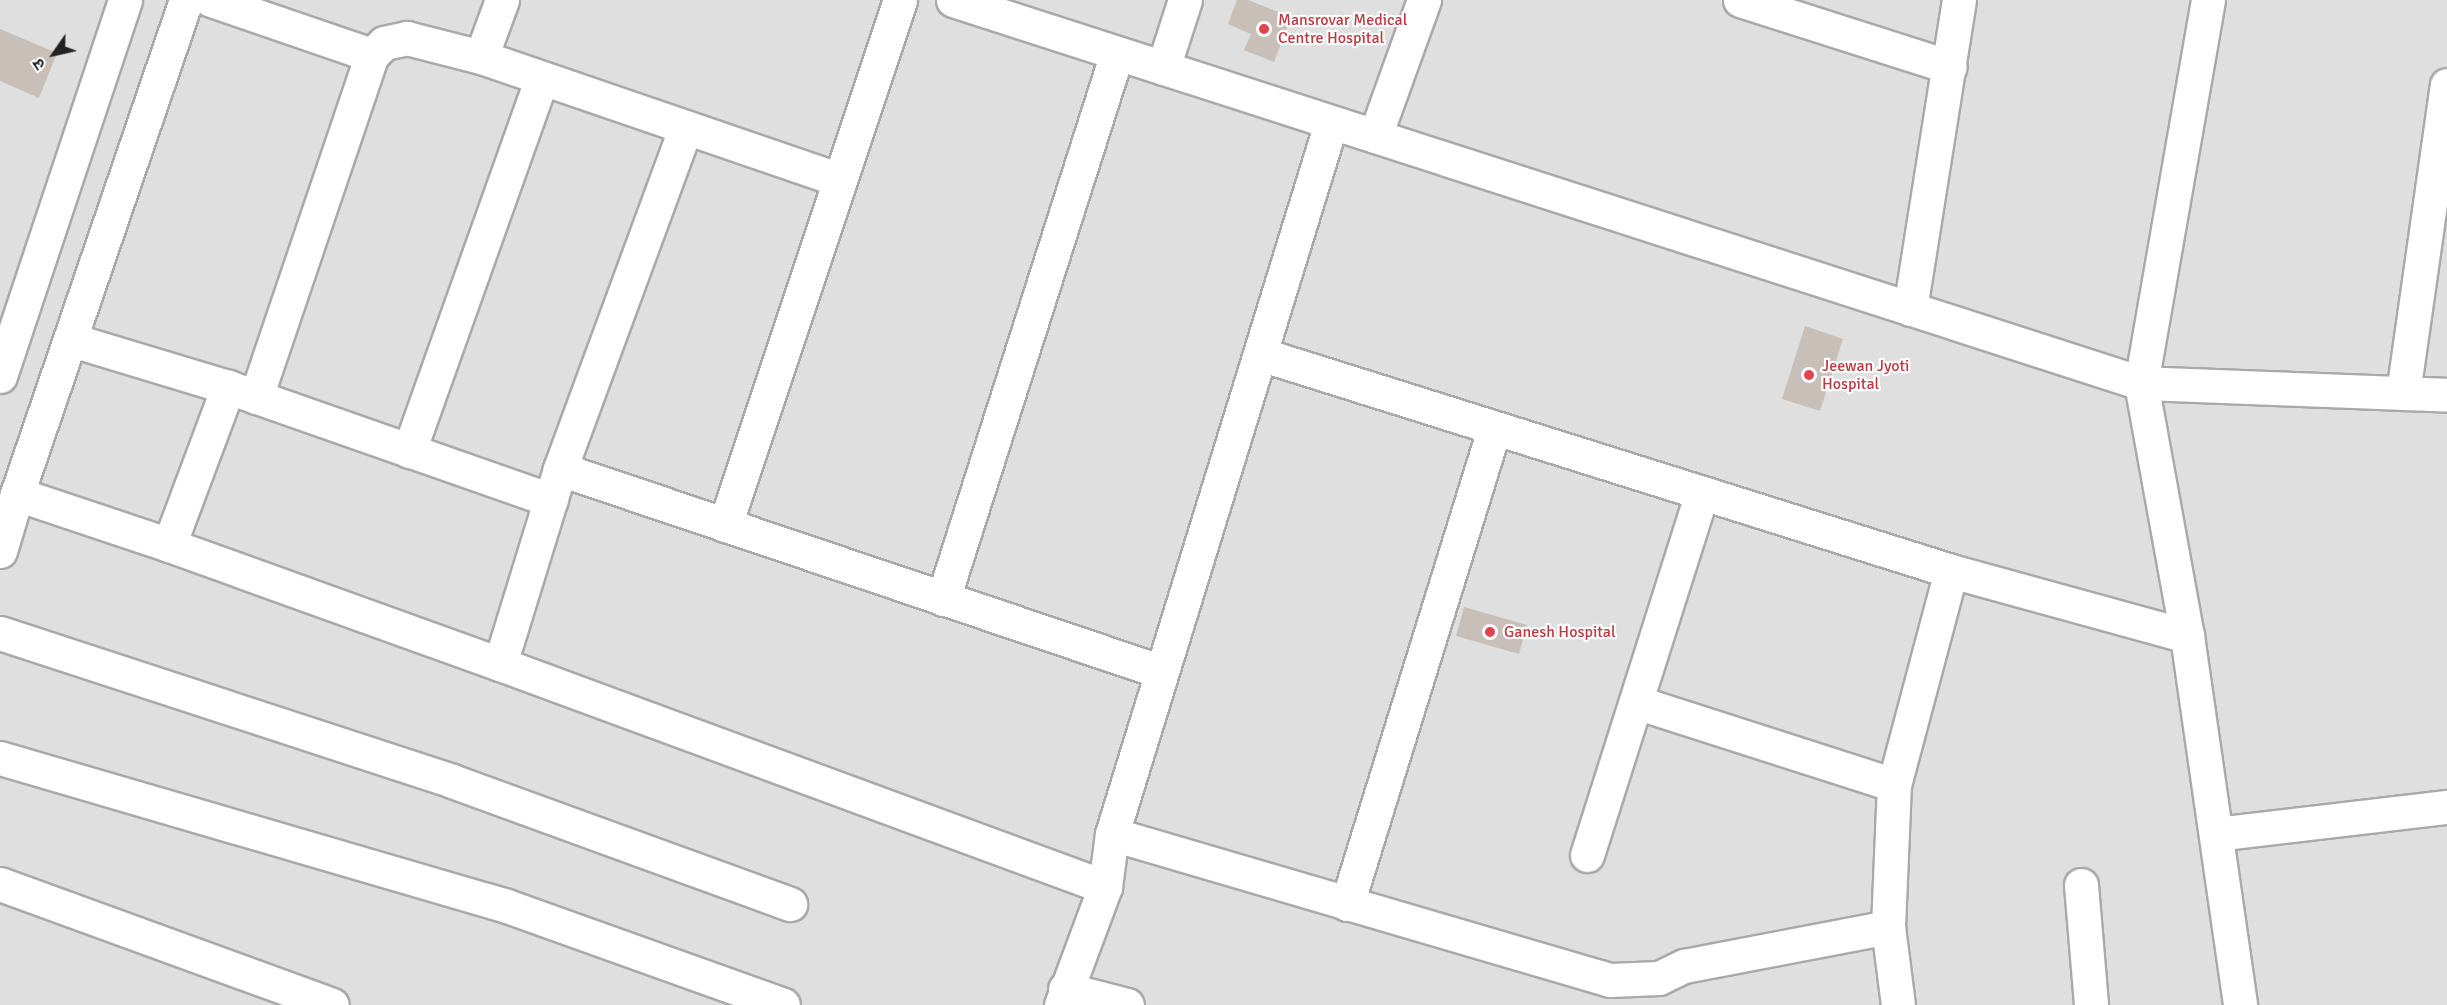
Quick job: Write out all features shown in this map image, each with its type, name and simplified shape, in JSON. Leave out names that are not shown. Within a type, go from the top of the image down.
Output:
[{"type":"street","points":[[0,376],[125,0]]},
{"type":"street","points":[[0,551],[17,494],[72,340],[186,0]]},
{"type":"street","points":[[211,0],[372,55]]},
{"type":"street","points":[[481,57],[502,0]]},
{"type":"street","points":[[725,525],[900,0]]},
{"type":"street","points":[[954,0],[2141,383],[2447,395]]},
{"type":"street","points":[[1163,68],[1185,0]]},
{"type":"street","points":[[1375,136],[1424,0]]},
{"type":"street","points":[[1740,0],[1950,67]]},
{"type":"street","points":[[1910,309],[1959,0]]},
{"type":"street","points":[[2208,0],[2141,383],[2187,636],[2240,1005]]},
{"type":"street","points":[[169,545],[242,392],[372,55],[384,43],[407,38],[481,57],[541,80],[840,180]]},
{"type":"street","points":[[943,599],[1117,53]]},
{"type":"street","points":[[409,451],[541,80]]},
{"type":"street","points":[[2403,393],[2447,85]]},
{"type":"street","points":[[1127,1005],[1063,997],[1104,887],[1112,834],[1331,123]]},
{"type":"street","points":[[500,664],[560,469],[686,128]]},
{"type":"street","points":[[72,340],[242,392],[551,500]]},
{"type":"street","points":[[1260,354],[1952,571],[2187,636]]},
{"type":"street","points":[[1347,904],[1494,428]]},
{"type":"street","points":[[560,469],[1162,672]]},
{"type":"street","points":[[1587,855],[1701,493]]},
{"type":"street","points":[[17,494],[169,545],[500,664],[1104,887]]},
{"type":"street","points":[[1899,1005],[1888,927],[1894,785],[1952,571]]},
{"type":"street","points":[[0,633],[452,781],[789,904]]},
{"type":"street","points":[[1636,702],[1894,785]]},
{"type":"street","points":[[0,758],[507,906],[783,1005]]},
{"type":"street","points":[[2216,834],[2447,807]]},
{"type":"street","points":[[1112,834],[1610,980],[1660,991],[1684,966],[1888,927]]},
{"type":"street","points":[[0,884],[332,1005]]},
{"type":"street","points":[[2081,885],[2091,1005]]},
{"type":"shaded area","points":[[0,0],[2447,0],[2447,1005],[0,1005]]},
{"type":"building","points":[[1237,0],[1248,0],[1291,17],[1274,62],[1244,50],[1251,34],[1228,24]]},
{"type":"building","points":[[0,29],[57,53],[39,98],[0,81]]},
{"type":"building","points":[[1805,326],[1843,339],[1820,411],[1782,399]]},
{"type":"building","points":[[1464,607],[1527,625],[1519,654],[1456,636]]},
{"type":"place","name":"Mansrovar Medical Centre Hospital","points":[[1264,29]]},
{"type":"place","name":"Jeewan Jyoti Hospital","points":[[1809,375]]},
{"type":"place","name":"Ganesh Hospital","points":[[1490,632]]}]
